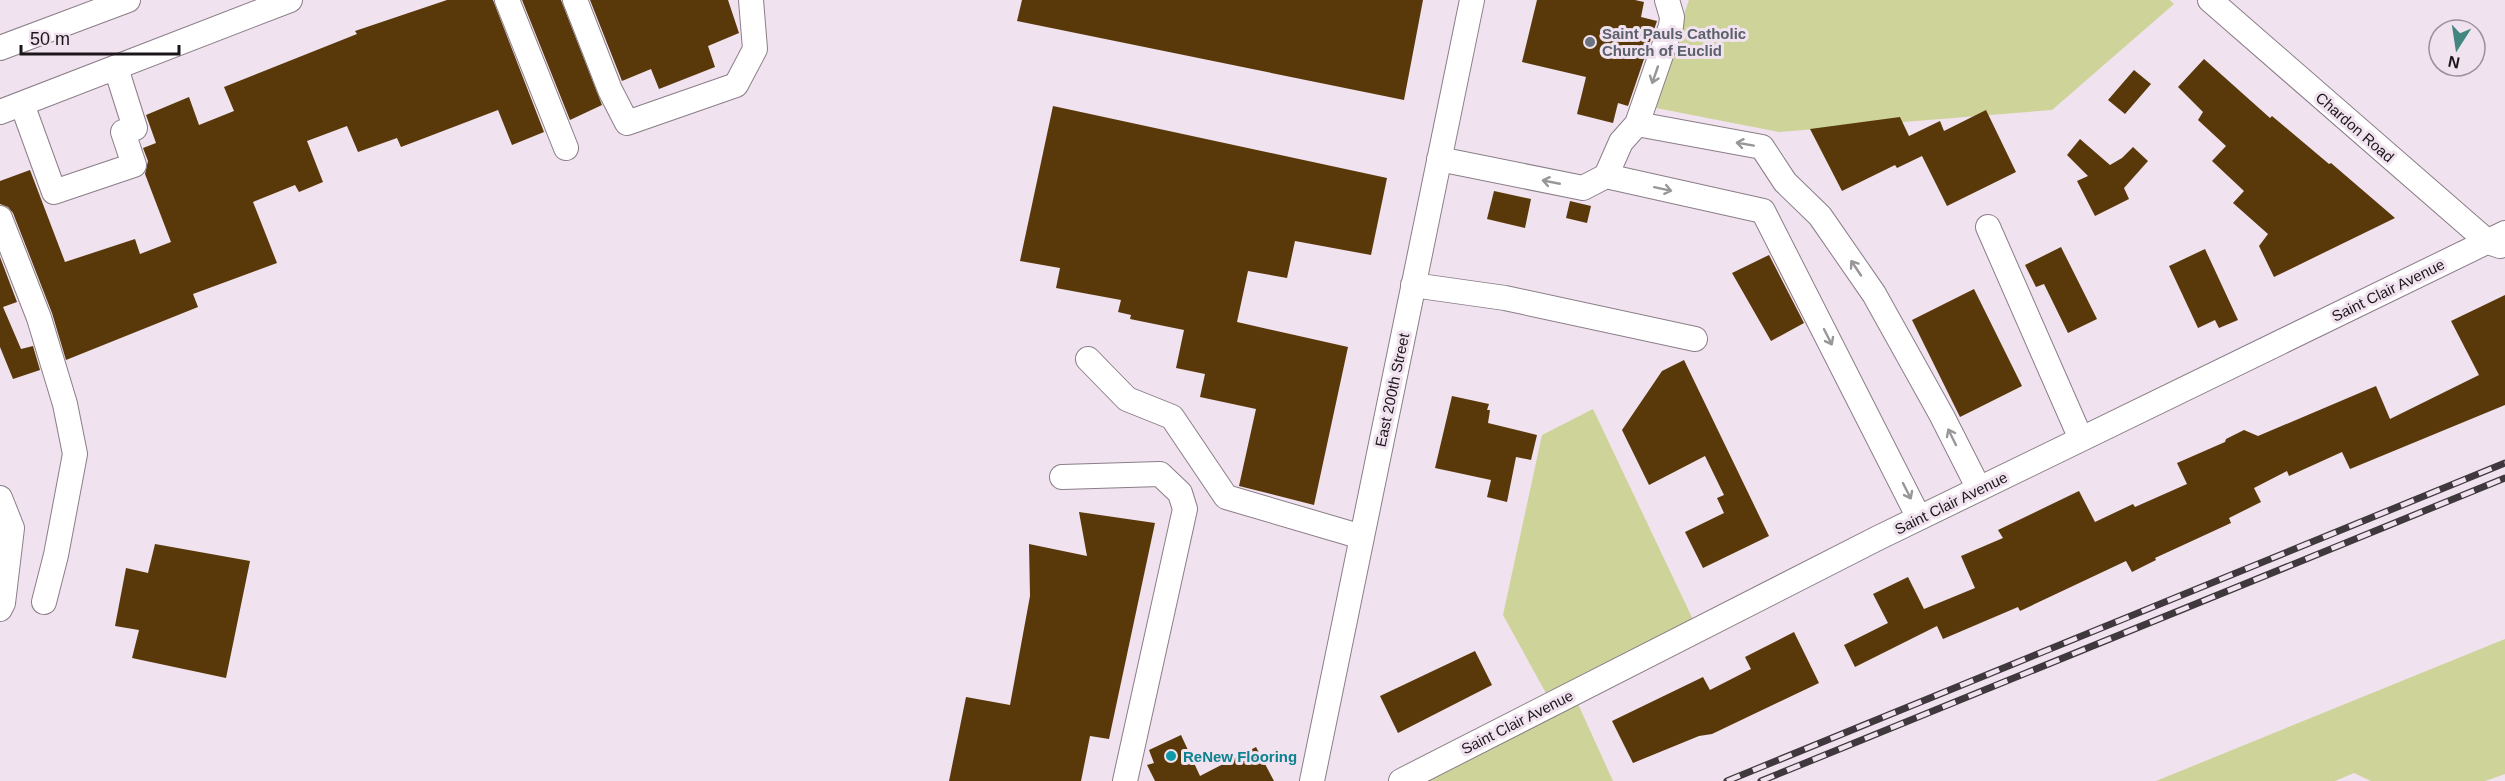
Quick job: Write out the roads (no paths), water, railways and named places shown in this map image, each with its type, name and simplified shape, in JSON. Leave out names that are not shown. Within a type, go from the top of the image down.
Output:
[{"type":"street","points":[[0,48],[128,0]]},
{"type":"street","points":[[0,112],[290,0]]},
{"type":"street","points":[[507,0],[566,148]]},
{"type":"street","points":[[575,0],[610,90],[627,123],[736,85],[755,49],[751,0]]},
{"type":"street","name":"East 200th Street","points":[[1312,781],[1472,0]]},
{"type":"street","points":[[1439,159],[1583,188],[1606,176],[1621,142],[1637,124],[1671,26],[1672,16],[1667,0]]},
{"type":"street","name":"Chardon Road","points":[[2210,0],[2499,241]]},
{"type":"street","points":[[22,104],[54,192],[134,165],[123,132],[135,128],[116,68]]},
{"type":"street","points":[[1637,124],[1762,147],[1785,182],[1820,216],[1874,294],[1942,416],[1979,489]]},
{"type":"street","points":[[1606,176],[1763,211]]},
{"type":"street","points":[[1763,211],[1785,182]]},
{"type":"street","points":[[1763,211],[1919,518]]},
{"type":"street","points":[[0,218],[39,318],[65,404],[75,454],[56,555],[44,602]]},
{"type":"street","points":[[1988,227],[2082,439]]},
{"type":"street","name":"Saint Clair Avenue","points":[[1401,781],[1919,518],[2499,241]]},
{"type":"street","points":[[1413,285],[1505,298],[1695,339]]},
{"type":"street","points":[[1088,359],[1127,399],[1172,417],[1226,497],[1362,537]]},
{"type":"street","points":[[1062,477],[1160,474],[1180,493],[1185,509],[1125,781]]},
{"type":"street","points":[[0,498],[12,528],[3,603],[0,609]]},
{"type":"railway","points":[[1727,781],[2505,463]]},
{"type":"railway","points":[[1761,781],[2505,478]]},
{"type":"place","name":"Saint Pauls Catholic Church of Euclid","points":[[1590,42]]},
{"type":"place","name":"ReNew Flooring","points":[[1171,756]]}]
